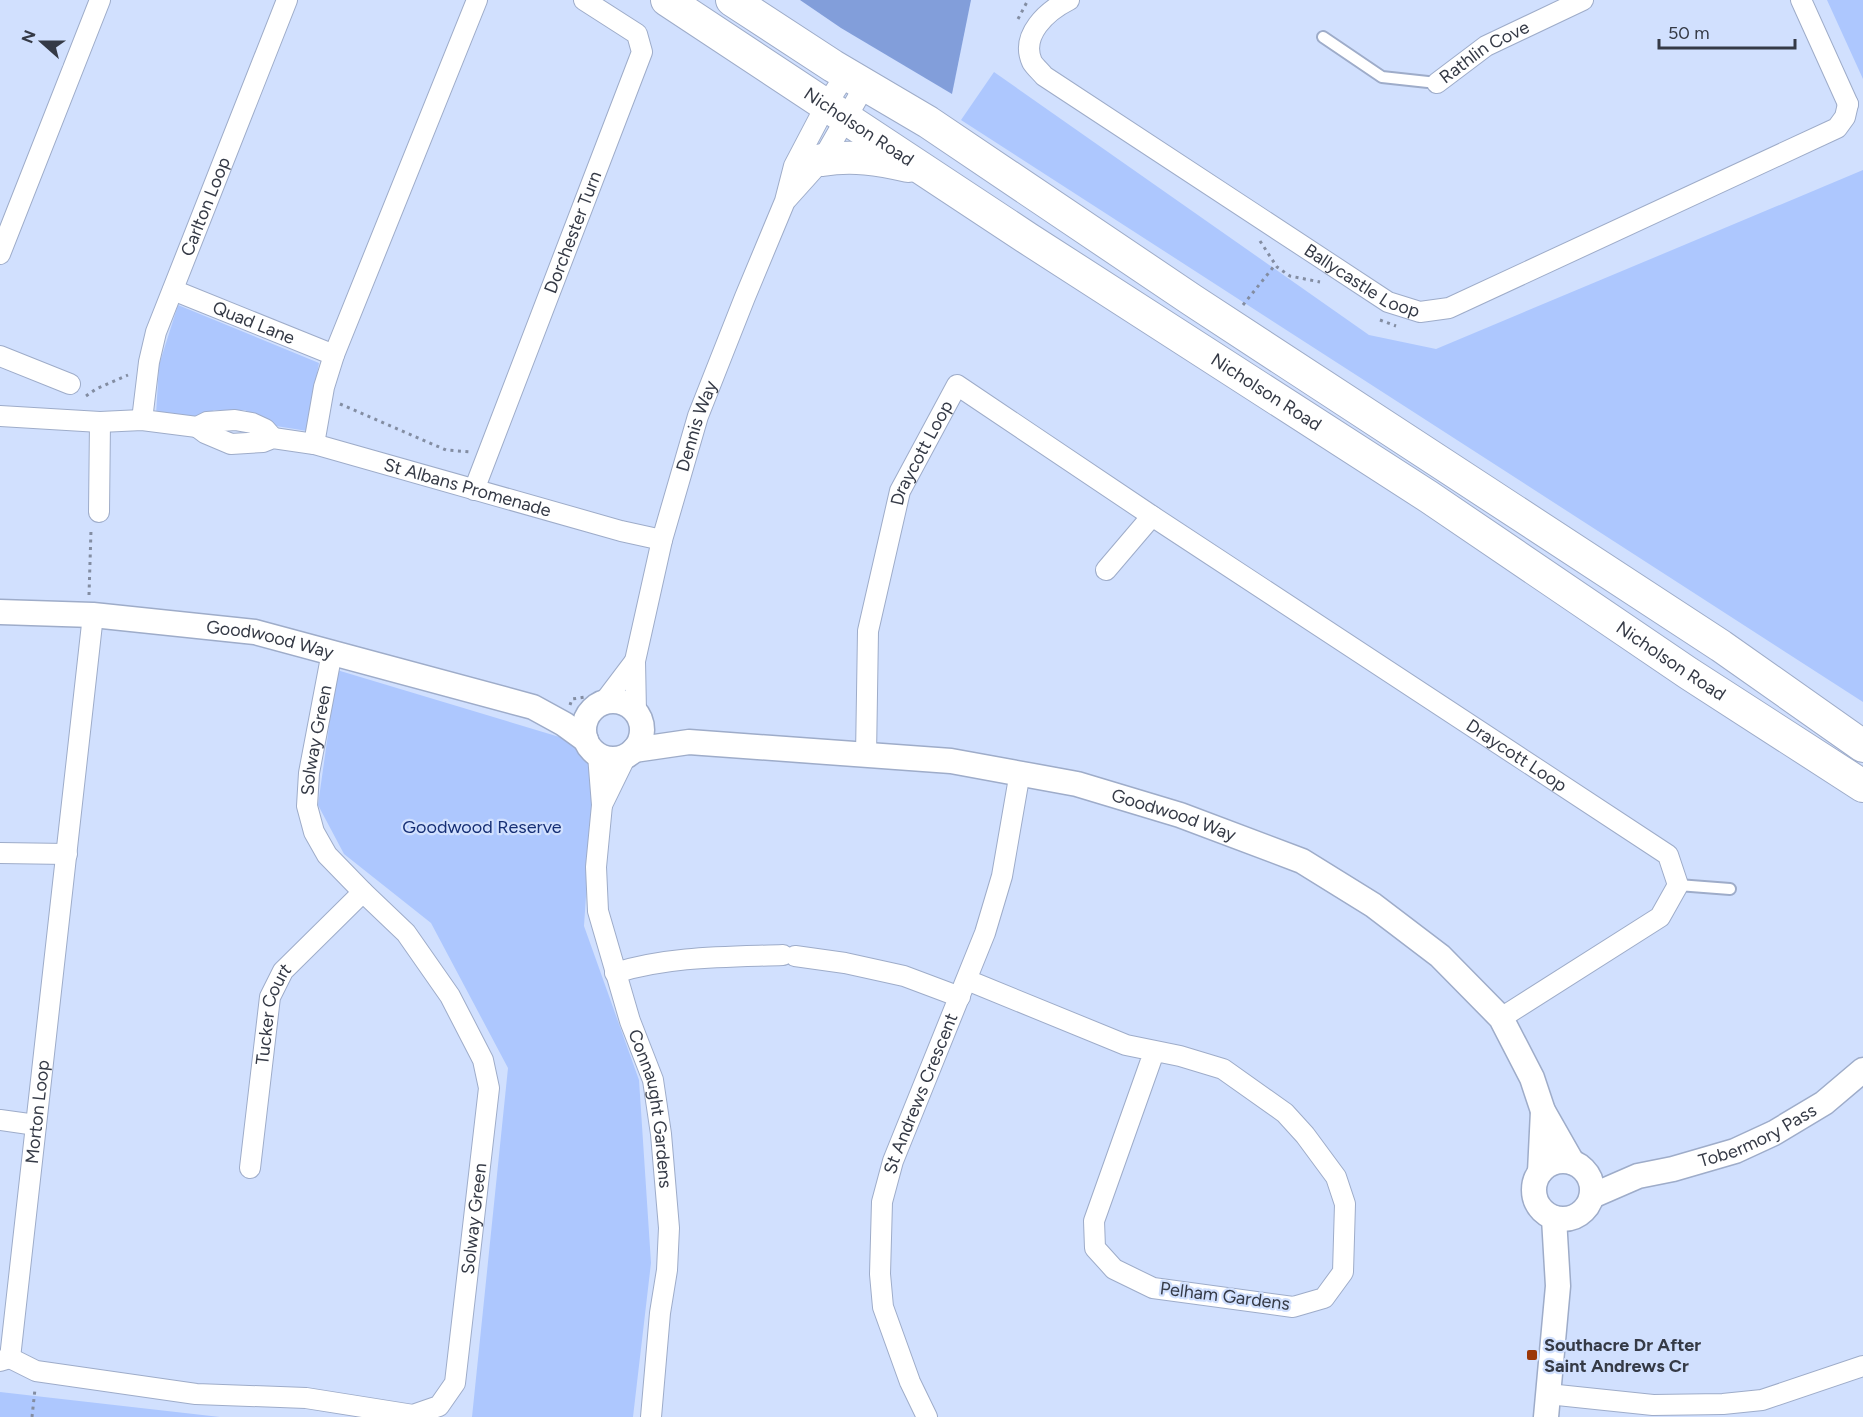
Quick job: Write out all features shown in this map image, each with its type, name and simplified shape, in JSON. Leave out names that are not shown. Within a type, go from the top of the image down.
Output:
[{"type":"main road","name":"Nicholson Road","points":[[667,0],[924,170],[1429,497],[1688,673],[1863,786]]},
{"type":"main road","name":"Nicholson Road","points":[[732,0],[855,79],[928,122],[1192,300],[1711,640],[1863,746]]},
{"type":"main road","points":[[822,160],[856,157],[879,159],[924,170]]},
{"type":"street","points":[[0,254],[100,0]]},
{"type":"street","name":"Carlton Loop","points":[[142,420],[156,332],[287,0]]},
{"type":"street","points":[[314,444],[324,387],[334,355],[477,0]]},
{"type":"street","name":"Dorchester Turn","points":[[474,490],[642,52],[637,34],[584,0]]},
{"type":"street","name":"Ballycastle Loop","points":[[1069,0],[1059,5],[1032,32],[1029,50],[1033,63],[1044,76],[1388,302],[1420,312],[1449,308],[1837,128],[1855,100]]},
{"type":"street","name":"Rathlin Cove","points":[[1437,83],[1486,46],[1583,0]]},
{"type":"street","points":[[1801,0],[1855,100]]},
{"type":"street","name":"Dennis Way","points":[[639,717],[635,661],[663,540],[698,416],[785,201],[794,166],[836,111],[855,79]]},
{"type":"street","name":"Dennis Way","points":[[785,201],[822,160],[836,111]]},
{"type":"street","name":"Quad Lane","points":[[172,291],[334,355]]},
{"type":"street","points":[[0,356],[70,384]]},
{"type":"street","name":"Draycott Loop","points":[[866,756],[868,631],[900,491],[957,385],[1668,855],[1678,885]]},
{"type":"street","name":"St Albans Promenade","points":[[0,416],[100,422],[142,420],[197,427],[231,444],[262,442],[273,438],[314,444],[621,531],[663,540]]},
{"type":"street","points":[[99,512],[100,422]]},
{"type":"street","points":[[1106,570],[1152,516]]},
{"type":"street","name":"Goodwood Way","points":[[0,612],[90,615],[255,632],[533,707],[564,724],[607,759],[617,759],[630,753],[689,742],[951,761],[1077,784],[1180,815],[1302,861],[1374,905],[1440,956],[1501,1018],[1532,1078],[1543,1111],[1576,1164]]},
{"type":"street","name":"Morton Loop","points":[[5,1359],[36,1125],[67,854],[90,615]]},
{"type":"street","name":"Solway Green","points":[[5,1359],[36,1371],[196,1394],[306,1398],[413,1415],[439,1406],[455,1383],[489,1088],[483,1060],[450,996],[406,933],[327,855],[314,832],[307,806],[309,773],[332,652]]},
{"type":"street","name":"Dennis Way","points":[[589,703],[635,661]]},
{"type":"street","name":"Goodwood Way","points":[[533,707],[620,701],[627,704],[639,717],[689,742]]},
{"type":"street","points":[[589,703],[584,727],[592,748]]},
{"type":"street","points":[[630,753],[642,737],[639,717]]},
{"type":"street","name":"Connaught Gardens","points":[[592,748],[602,806],[596,867],[598,911],[630,1021],[653,1080],[661,1134],[669,1228],[667,1270],[660,1313],[651,1417]]},
{"type":"street","name":"Connaught Gardens","points":[[602,806],[630,753]]},
{"type":"street","name":"St Andrews Crescent","points":[[927,1417],[910,1382],[883,1307],[880,1274],[882,1202],[893,1161],[985,933],[1002,876],[1020,772]]},
{"type":"street","points":[[0,853],[67,854]]},
{"type":"street","points":[[1501,1018],[1660,917],[1678,885]]},
{"type":"street","name":"Tucker Court","points":[[250,1168],[270,997],[283,971],[363,892]]},
{"type":"street","name":"Pelham Gardens","points":[[615,973],[638,966],[674,961],[789,955],[845,963],[964,989],[1126,1045],[1180,1056],[1223,1069],[1285,1113],[1305,1135],[1336,1177],[1345,1204],[1343,1272],[1324,1298],[1293,1307],[1154,1288],[1114,1269],[1095,1248],[1094,1221],[1154,1052]]},
{"type":"street","name":"Tobermory Pass","points":[[1592,1196],[1638,1176],[1735,1151],[1774,1133],[1824,1103],[1863,1070]]},
{"type":"street","name":"Goodwood Way","points":[[1540,1172],[1543,1111]]},
{"type":"street","points":[[0,1120],[36,1125]]},
{"type":"street","points":[[1559,1161],[1576,1164],[1588,1174],[1592,1196],[1585,1210],[1578,1216],[1564,1219],[1554,1218],[1544,1212],[1535,1198],[1534,1188],[1540,1172],[1559,1161]]},
{"type":"street","name":"Tobermory Pass","points":[[1576,1164],[1638,1176]]},
{"type":"street","points":[[1558,1286],[1578,1216]]},
{"type":"street","points":[[1554,1218],[1558,1286],[1547,1406],[1653,1405],[1725,1410],[1863,1366]]},
{"type":"lane","name":"Rathlin Cove","points":[[1323,37],[1382,76],[1437,83]]},
{"type":"lane","points":[[1678,885],[1730,889]]},
{"type":"path","points":[[1258,237],[1275,265],[1298,279],[1322,282]]},
{"type":"path","points":[[1238,311],[1275,265]]},
{"type":"path","points":[[1375,316],[1383,322],[1402,327]]},
{"type":"path","points":[[90,615],[92,516],[99,512]]},
{"type":"path","points":[[32,1417],[36,1371]]},
{"type":"green space","points":[[1827,0],[1863,0],[1863,79]]},
{"type":"green space","points":[[994,72],[1369,335],[1436,349],[1863,170],[1863,702],[961,120]]},
{"type":"green space","points":[[178,305],[319,363],[307,431],[276,426],[245,410],[214,410],[201,418],[156,415],[159,365]]},
{"type":"green space","name":"Goodwood Reserve","points":[[337,670],[596,748],[584,926],[639,1080],[651,1263],[633,1417],[472,1417],[508,1068],[431,923],[344,854],[318,805]]},
{"type":"green space","points":[[0,1392],[220,1417],[0,1417]]},
{"type":"shaded area","points":[[800,0],[971,0],[952,94],[841,28]]},
{"type":"place","name":"Southacre Dr After Saint Andrews Cr","points":[[1532,1355]]}]
